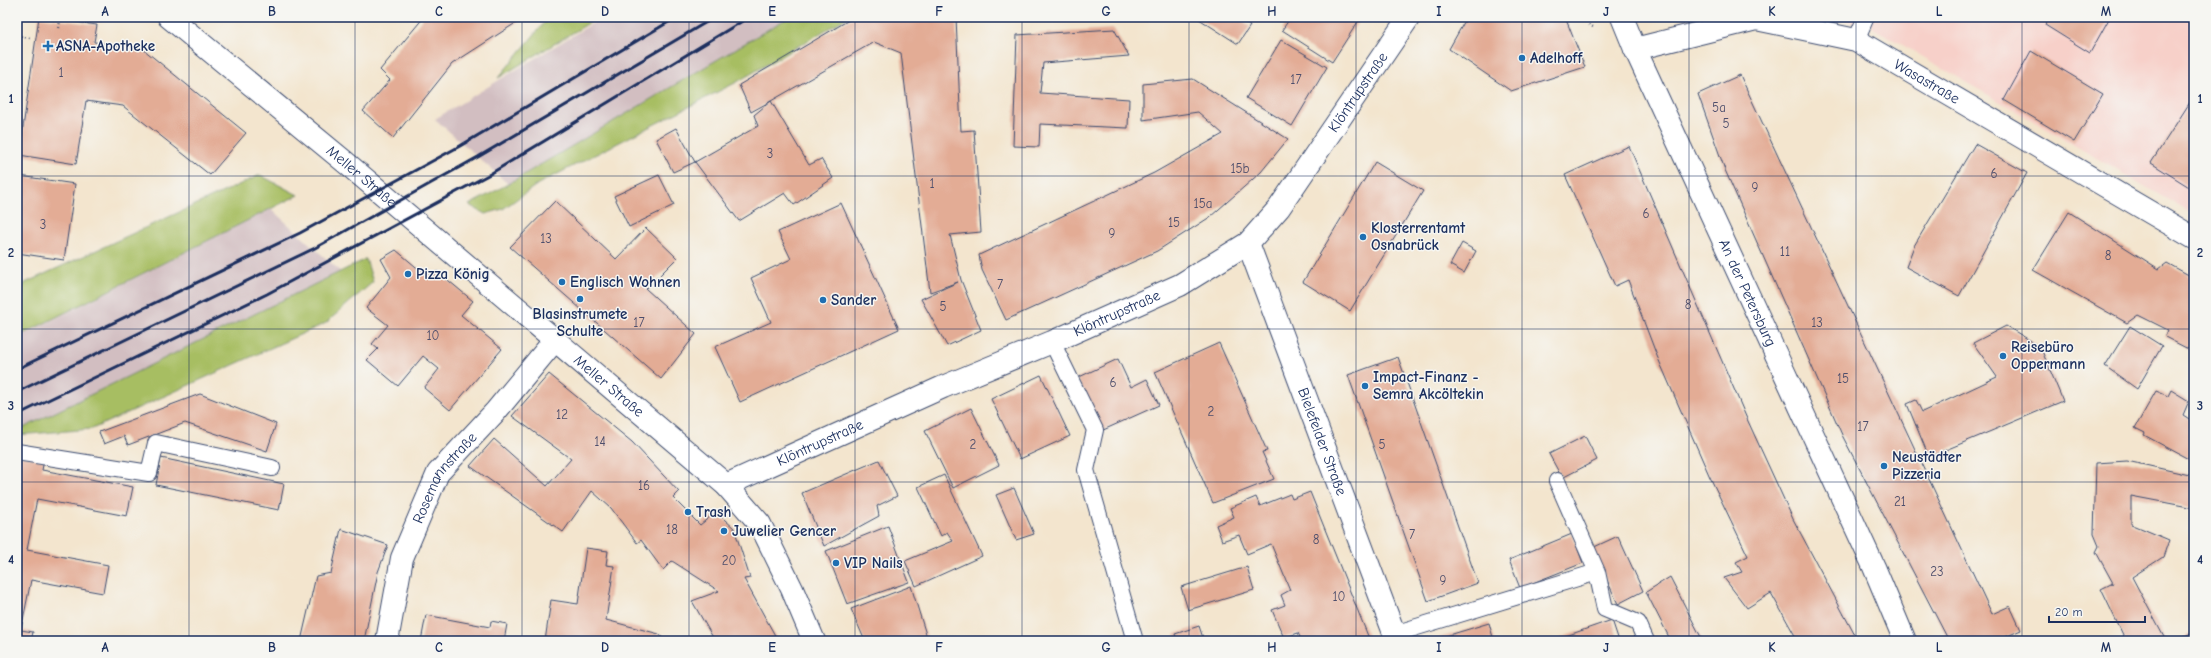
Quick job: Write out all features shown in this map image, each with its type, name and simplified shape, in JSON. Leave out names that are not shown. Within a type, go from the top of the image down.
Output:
[{"type":"street","name":"Meller Straße","points":[[169,17],[339,157],[554,341],[726,485],[760,524],[792,588],[814,641]]},
{"type":"street","name":"Klöntrupstraße","points":[[726,485],[942,387],[1052,342],[1180,285],[1248,243],[1279,208],[1409,17]]},
{"type":"street","name":"An der Petersburg","points":[[1622,17],[1634,49],[1874,567],[1905,641]]},
{"type":"street","name":"Wasastraße","points":[[1634,49],[1756,19],[1856,40],[2194,238]]},
{"type":"street","name":"Bielefelder Straße","points":[[1248,243],[1396,637]]},
{"type":"street","name":"Rosemannstraße","points":[[387,641],[402,558],[438,474],[496,411],[554,341]]},
{"type":"street","name":"An der Petersburg","points":[[1874,567],[1921,641]]},
{"type":"lane","points":[[1856,40],[1866,17]]},
{"type":"lane","points":[[1052,342],[1095,430],[1086,470],[1124,596],[1135,641]]},
{"type":"lane","points":[[17,452],[149,473],[156,443],[272,468]]},
{"type":"lane","points":[[1557,482],[1597,572],[1605,609],[1638,623],[1646,641]]},
{"type":"lane","points":[[1396,637],[1597,572]]},
{"type":"path","points":[[1586,17],[1589,25]]},
{"type":"path","points":[[59,28],[60,20]]},
{"type":"path","points":[[17,36],[30,38]]},
{"type":"shaded area","points":[[603,17],[789,17],[508,184],[435,119]]},
{"type":"shaded area","points":[[1831,17],[2194,17],[2194,215],[1870,26]]},
{"type":"shaded area","points":[[271,209],[341,272],[17,431],[17,370],[23,335]]},
{"type":"green space","points":[[549,17],[599,17],[498,78]]},
{"type":"green space","points":[[789,17],[848,17],[737,82],[538,184],[503,209],[485,214],[469,205],[508,184]]},
{"type":"green space","points":[[260,175],[298,195],[17,337],[17,296],[25,283]]},
{"type":"green space","points":[[366,259],[373,282],[326,323],[92,429],[17,435],[17,431]]},
{"type":"building","points":[[39,17],[97,25],[94,42],[143,49],[246,133],[210,175],[123,106],[86,101],[76,164],[19,155]]},
{"type":"building","points":[[424,17],[525,17],[452,64],[393,138],[363,111],[390,80],[380,70]]},
{"type":"building","points":[[854,17],[956,17],[961,131],[974,130],[981,232],[950,235],[961,280],[981,330],[947,346],[921,299],[958,282],[930,292],[901,53],[874,42],[751,112],[739,85]]},
{"type":"building","points":[[1196,17],[1237,17],[1250,26],[1238,44]]},
{"type":"building","points":[[1291,17],[1361,17],[1332,62],[1282,30]]},
{"type":"building","name":"Adelhoff","points":[[1467,17],[1565,17],[1585,67],[1511,91],[1449,49]]},
{"type":"building","points":[[2050,17],[2110,17],[2090,53],[2045,25]]},
{"type":"building","points":[[1114,29],[1129,56],[1043,63],[1040,93],[1129,99],[1128,128],[1040,124],[1039,147],[1013,146],[1017,35]]},
{"type":"building","points":[[1281,40],[1327,67],[1292,126],[1246,98]]},
{"type":"building","points":[[2031,51],[2103,94],[2074,142],[2004,100]]},
{"type":"building","points":[[1740,75],[1992,614],[2010,606],[2021,630],[2003,638],[2004,641],[1949,641],[1843,437],[1725,170],[1698,94]]},
{"type":"building","points":[[1193,79],[1288,139],[1261,172],[1210,217],[1157,251],[1006,320],[982,270],[979,255],[1154,173],[1223,134],[1198,112],[1143,120],[1143,84]]},
{"type":"building","points":[[2194,96],[2194,190],[2151,163]]},
{"type":"building","points":[[771,101],[809,165],[821,159],[833,178],[794,205],[785,193],[739,221],[695,162],[758,126],[754,115]]},
{"type":"building","points":[[676,128],[695,162],[673,172],[656,139]]},
{"type":"building","points":[[1975,144],[2027,173],[1959,296],[1906,267],[1914,246]]},
{"type":"building","points":[[1629,146],[1747,419],[1793,519],[1858,641],[1798,641],[1771,593],[1747,608],[1724,578],[1742,572],[1736,562],[1748,556],[1709,475],[1657,356],[1628,280],[1615,286],[1565,175]]},
{"type":"building","name":"Klosterrentamt Osnabrück","points":[[1375,162],[1423,191],[1350,311],[1303,282]]},
{"type":"building","points":[[659,175],[674,205],[629,227],[614,196]]},
{"type":"building","points":[[20,176],[75,184],[64,260],[17,253],[17,195]]},
{"type":"building","points":[[555,201],[616,259],[646,228],[677,258],[646,289],[696,334],[661,379],[510,247]]},
{"type":"building","name":"Sander","points":[[841,203],[899,329],[740,402],[715,347],[771,322],[751,278],[791,259],[778,232]]},
{"type":"building","points":[[2069,212],[2159,269],[2167,263],[2194,278],[2194,352],[2165,337],[2168,330],[2138,315],[2127,323],[2033,270]]},
{"type":"building","points":[[1462,243],[1476,251],[1464,273],[1450,265]]},
{"type":"building","points":[[396,250],[422,272],[424,269],[432,276],[437,271],[473,301],[461,315],[502,349],[450,410],[424,388],[439,369],[423,356],[398,386],[367,360],[378,349],[372,344],[388,325],[366,308],[391,277],[381,259]]},
{"type":"building","points":[[2006,326],[2031,341],[2042,351],[2063,401],[1929,457],[1907,404],[1916,400],[1922,412],[1997,377],[1973,343]]},
{"type":"building","points":[[2130,326],[2162,346],[2137,389],[2105,366]]},
{"type":"building","points":[[1219,343],[1267,451],[1262,452],[1274,479],[1213,503],[1155,372]]},
{"type":"building","points":[[1398,357],[1478,583],[1428,601],[1348,375]]},
{"type":"building","points":[[1118,359],[1131,387],[1147,379],[1159,405],[1101,431],[1077,378]]},
{"type":"building","points":[[549,374],[632,442],[679,492],[673,498],[700,525],[716,512],[734,528],[750,578],[744,579],[778,641],[715,641],[692,601],[719,591],[672,561],[663,570],[641,540],[637,543],[611,508],[592,491],[563,532],[470,466],[494,439],[547,486],[571,459],[512,416]]},
{"type":"building","points":[[1041,375],[1070,436],[1020,459],[991,399]]},
{"type":"building","points":[[2171,390],[2189,401],[2183,415],[2194,422],[2194,462],[2144,435],[2145,433],[2135,428],[2156,391],[2168,396]]},
{"type":"building","points":[[200,394],[276,424],[267,451],[185,423],[128,445],[124,436],[104,444],[99,432]]},
{"type":"building","points":[[971,408],[999,465],[953,488],[925,431]]},
{"type":"building","points":[[1585,436],[1597,460],[1562,478],[1549,454]]},
{"type":"building","points":[[17,456],[44,460],[42,470],[133,487],[127,516],[37,499],[27,550],[108,565],[103,593],[31,580],[21,630],[33,632],[31,641],[17,641]]},
{"type":"building","points":[[161,458],[284,484],[279,510],[156,485]]},
{"type":"building","points":[[879,460],[897,496],[877,506],[879,516],[824,546],[802,493]]},
{"type":"building","points":[[2127,461],[2194,476],[2194,508],[2131,496],[2131,524],[2169,540],[2163,557],[2132,577],[2166,641],[2126,641],[2101,589],[2113,583],[2096,552],[2099,546],[2094,534],[2096,463]]},
{"type":"building","points":[[944,475],[982,556],[916,586],[905,561],[953,541],[947,532],[941,536],[918,487]]},
{"type":"building","points":[[1014,488],[1034,534],[1016,540],[996,495]]},
{"type":"building","points":[[1310,492],[1370,641],[1302,641],[1298,633],[1284,638],[1272,610],[1285,605],[1281,595],[1290,590],[1271,544],[1247,554],[1239,535],[1222,541],[1216,525],[1234,517],[1230,508],[1256,497],[1260,506],[1290,494],[1292,499]]},
{"type":"building","points":[[888,526],[909,582],[847,604],[826,551]]},
{"type":"building","points":[[341,529],[388,545],[378,572],[364,641],[301,641],[316,576],[331,573]]},
{"type":"building","points":[[1572,534],[1583,563],[1520,588],[1509,560]]},
{"type":"building","points":[[1618,536],[1643,591],[1618,604],[1592,548]]},
{"type":"building","points":[[586,548],[608,551],[606,565],[614,566],[606,620],[659,634],[665,641],[545,641],[551,600],[578,604]]},
{"type":"building","points":[[1247,567],[1254,590],[1188,610],[1181,587]]},
{"type":"building","points":[[1670,577],[1703,641],[1671,641],[1646,592]]},
{"type":"building","points":[[911,586],[928,641],[865,641],[851,609]]},
{"type":"building","points":[[426,615],[490,627],[491,621],[507,624],[504,641],[421,641]]},
{"type":"building","points":[[1612,620],[1619,641],[1561,641],[1560,638]]},
{"type":"building","points":[[1489,623],[1494,641],[1437,641],[1436,639]]},
{"type":"building","points":[[1199,626],[1204,641],[1177,641],[1175,634]]},
{"type":"building","points":[[2194,631],[2194,641],[2177,641]]},
{"type":"railway","points":[[17,369],[300,233],[460,146],[677,17]]},
{"type":"railway","points":[[17,392],[315,248],[478,157],[715,17]]},
{"type":"railway","points":[[17,415],[267,294],[490,174],[749,17]]},
{"type":"place","name":"ASNA-Apotheke","points":[[48,46]]},
{"type":"place","name":"Adelhoff","points":[[1522,58]]},
{"type":"place","name":"Klosterrentamt Osnabrück","points":[[1363,237]]},
{"type":"place","name":"Pizza König","points":[[408,274]]},
{"type":"place","name":"Englisch Wohnen","points":[[562,282]]},
{"type":"place","name":"Blasinstrumete Schulte","points":[[580,299]]},
{"type":"place","name":"Sander","points":[[823,300]]},
{"type":"place","name":"Reisebüro Oppermann","points":[[2003,356]]},
{"type":"place","name":"Impact-Finanz - Semra Akcöltekin","points":[[1365,386]]},
{"type":"place","name":"Neustädter Pizzeria","points":[[1884,466]]},
{"type":"place","name":"Trash","points":[[688,512]]},
{"type":"place","name":"Juwelier Gencer","points":[[724,531]]},
{"type":"place","name":"VIP Nails","points":[[836,563]]}]
